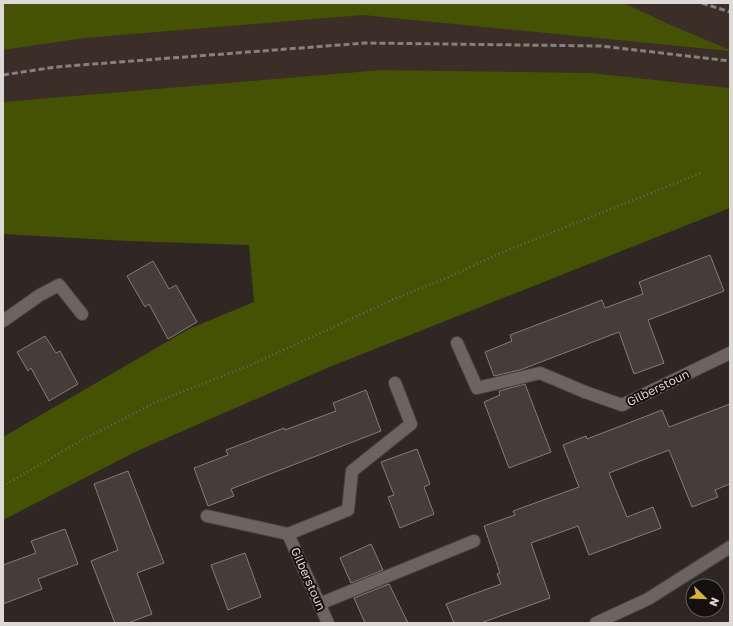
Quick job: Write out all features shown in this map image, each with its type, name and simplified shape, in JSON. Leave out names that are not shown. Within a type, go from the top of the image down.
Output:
[{"type":"street","points":[[3,321],[40,295],[59,285],[82,314]]},
{"type":"street","name":"Gilberstoun","points":[[457,343],[477,388],[540,372],[585,392],[622,405],[730,353]]},
{"type":"street","name":"Gilberstoun","points":[[207,516],[288,534],[348,510],[352,471],[411,424],[395,383]]},
{"type":"street","name":"Gilberstoun","points":[[288,534],[328,623]]},
{"type":"street","points":[[319,604],[474,541]]},
{"type":"street","points":[[596,623],[648,600],[729,550]]},
{"type":"path","points":[[3,486],[86,438],[156,402],[251,365],[394,299],[449,277],[503,252],[701,173]]},
{"type":"shaded area","points":[[3,3],[730,3],[730,88],[591,73],[381,70],[3,102]]},
{"type":"green space","points":[[3,3],[624,3],[730,51],[363,15],[84,38],[3,50]]},
{"type":"green space","points":[[381,70],[591,73],[730,88],[730,208],[327,368],[137,451],[3,520],[3,437],[189,329],[254,302],[249,245],[128,241],[3,234],[3,102]]},
{"type":"building","points":[[710,255],[724,291],[648,320],[664,363],[634,374],[619,332],[520,370],[494,376],[485,352],[512,341],[510,335],[602,300],[605,308],[643,294],[639,282]]},
{"type":"building","points":[[153,261],[169,289],[176,285],[197,322],[168,339],[149,304],[145,307],[127,276]]},
{"type":"building","points":[[45,336],[56,353],[60,351],[78,384],[49,401],[31,368],[28,371],[17,352]]},
{"type":"building","points":[[525,384],[551,452],[509,468],[484,402],[500,395],[499,391]]},
{"type":"building","points":[[366,390],[381,431],[231,489],[234,496],[208,506],[194,468],[228,455],[226,450],[284,428],[285,430],[336,411],[333,403]]},
{"type":"building","points":[[730,404],[730,484],[715,490],[718,497],[692,507],[669,450],[609,473],[627,517],[653,507],[661,528],[589,555],[578,526],[531,543],[550,598],[481,623],[454,623],[446,604],[501,584],[497,574],[500,573],[484,526],[515,515],[513,511],[579,487],[563,445],[586,436],[587,439],[662,410],[669,427]]},
{"type":"building","points":[[417,449],[430,484],[424,487],[434,514],[400,528],[388,497],[394,495],[381,462]]},
{"type":"building","points":[[128,471],[164,563],[137,573],[152,614],[128,623],[115,623],[91,561],[118,550],[94,484]]},
{"type":"building","points":[[65,529],[78,564],[38,579],[42,589],[3,604],[3,565],[36,553],[31,541]]},
{"type":"building","points":[[371,544],[383,570],[351,583],[340,558]]},
{"type":"building","points":[[245,553],[261,597],[228,610],[211,565]]},
{"type":"building","points":[[389,584],[408,623],[365,623],[354,598]]},
{"type":"railway","points":[[702,3],[730,12]]},
{"type":"railway","points":[[3,75],[55,67],[365,43],[601,46],[730,61]]}]
